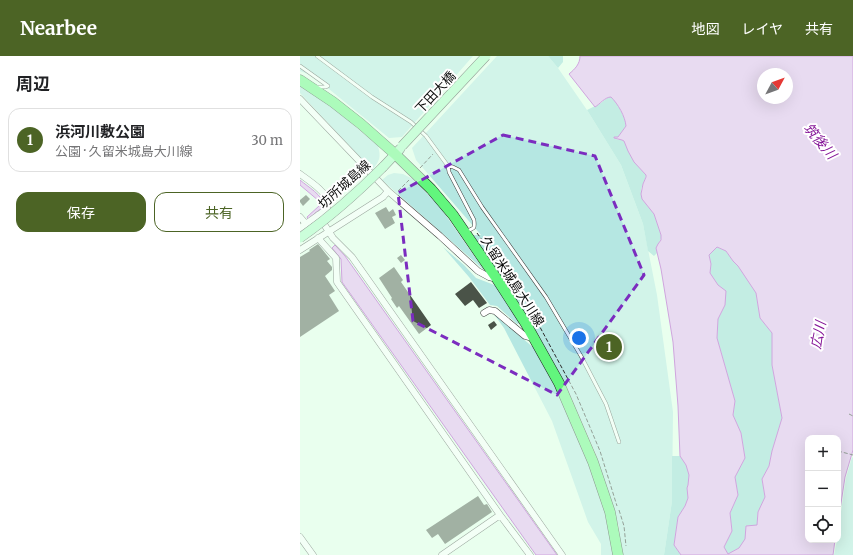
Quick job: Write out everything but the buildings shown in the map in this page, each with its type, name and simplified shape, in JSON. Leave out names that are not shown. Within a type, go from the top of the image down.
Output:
[{"type":"main road","name":"下田大橋","points":[[402,146],[486,56]]},
{"type":"main road","name":"久留米城島大川線","points":[[300,80],[360,124],[395,154],[430,189],[453,215],[497,279],[535,339],[559,383],[593,462],[610,512],[618,555]]},
{"type":"main road","name":"坊所城島線","points":[[300,238],[362,188],[402,146]]},
{"type":"street","points":[[300,100],[388,191],[478,271],[489,277],[497,279]]},
{"type":"street","points":[[300,174],[316,186],[326,197],[328,204],[327,209],[300,228]]},
{"type":"street","points":[[300,250],[383,197],[388,191]]},
{"type":"street","points":[[318,215],[333,238],[352,256],[562,555]]},
{"type":"street","points":[[300,217],[306,224]]},
{"type":"street","points":[[318,238],[336,258],[337,282],[500,515],[530,555]]},
{"type":"street","points":[[484,312],[489,310],[495,311],[524,336],[535,339]]},
{"type":"street","points":[[442,555],[500,515]]},
{"type":"street","points":[[300,537],[312,555]]},
{"type":"lane","points":[[317,56],[372,97],[410,122],[426,136],[448,166],[449,172],[474,220],[475,226],[473,229],[465,232]]},
{"type":"lane","points":[[300,66],[328,86],[317,87],[315,90]]},
{"type":"lane","points":[[448,166],[459,170],[482,207],[546,297],[581,356],[606,404],[619,442]]},
{"type":"path","points":[[394,196],[434,154]]},
{"type":"path","points":[[849,414],[853,416]]},
{"type":"path","points":[[841,452],[853,455]]},
{"type":"highlighted area","points":[[503,135],[595,156],[644,275],[557,395],[413,321],[398,193]]},
{"type":"shaded area","points":[[300,56],[473,56],[402,137],[389,138],[324,85],[308,74],[300,71]]},
{"type":"shaded area","points":[[497,56],[548,56],[587,110],[621,165],[643,224],[657,295],[673,412],[672,501],[664,555],[621,555],[619,527],[595,452],[567,388],[523,311],[473,235],[481,235],[416,160],[412,148]]},
{"type":"shaded area","points":[[548,56],[563,56],[563,62],[558,68]]},
{"type":"shaded area","points":[[300,85],[331,106],[378,146],[379,159],[372,170],[300,93]]},
{"type":"shaded area","points":[[608,97],[611,97],[619,107],[623,114],[626,126],[618,137],[614,137],[615,139],[624,141],[634,162],[646,175],[641,194],[645,203],[654,214],[661,235],[661,239],[657,247],[657,253],[654,256],[648,251],[643,224],[621,165],[587,110],[601,103]]},
{"type":"shaded area","points":[[394,173],[403,174],[413,179],[440,207],[484,270],[382,180],[388,175]]},
{"type":"shaded area","points":[[443,247],[464,265],[476,278],[497,286],[521,323],[517,324],[497,306],[490,305],[469,277]]},
{"type":"shaded area","points":[[717,247],[726,251],[756,293],[760,318],[772,333],[772,365],[782,418],[769,466],[762,479],[765,497],[758,512],[757,525],[739,548],[728,554],[724,547],[732,531],[730,513],[738,495],[735,477],[745,458],[741,433],[733,415],[735,401],[717,338],[718,319],[725,305],[718,285],[710,273],[711,264],[709,255]]},
{"type":"shaded area","points":[[493,313],[535,349],[559,393],[590,465],[605,512],[614,555],[601,555],[601,544],[588,522],[552,421],[504,328]]},
{"type":"shaded area","points":[[672,456],[680,456],[686,465],[689,475],[687,488],[688,498],[678,517],[674,545],[681,555],[664,555],[672,501]]},
{"type":"shaded area","points":[[852,457],[853,555],[834,555],[836,543],[841,543],[841,512],[846,478]]},
{"type":"water","points":[[580,56],[853,56],[853,450],[845,477],[841,503],[841,435],[805,435],[805,543],[835,543],[833,555],[681,555],[674,545],[678,517],[688,498],[687,488],[689,475],[686,465],[680,456],[673,342],[656,248],[661,240],[661,235],[654,214],[642,199],[641,194],[646,175],[634,162],[624,141],[614,138],[618,137],[626,126],[621,110],[611,97],[605,99],[595,107],[569,74],[577,66]],"holes":[[[717,247],[726,251],[756,293],[760,318],[772,333],[772,365],[782,418],[769,466],[762,479],[765,497],[758,512],[757,525],[746,526],[745,539],[739,548],[728,554],[724,547],[732,531],[730,513],[738,495],[735,477],[745,458],[741,433],[733,415],[735,401],[717,338],[718,319],[725,305],[726,291],[718,285],[710,273],[711,264],[709,255]]]},
{"type":"water","points":[[300,180],[321,198],[324,206],[308,219],[307,217],[319,206],[319,201],[300,185]]},
{"type":"water","points":[[335,245],[345,256],[557,555],[536,555],[342,282],[341,259],[332,248]]},
{"type":"place","name":"浜河川敷公園","points":[[609,347]]},
{"type":"water label","name":"筑後川","points":[[820,141]]},
{"type":"water label","name":"広川","points":[[818,335]]}]
